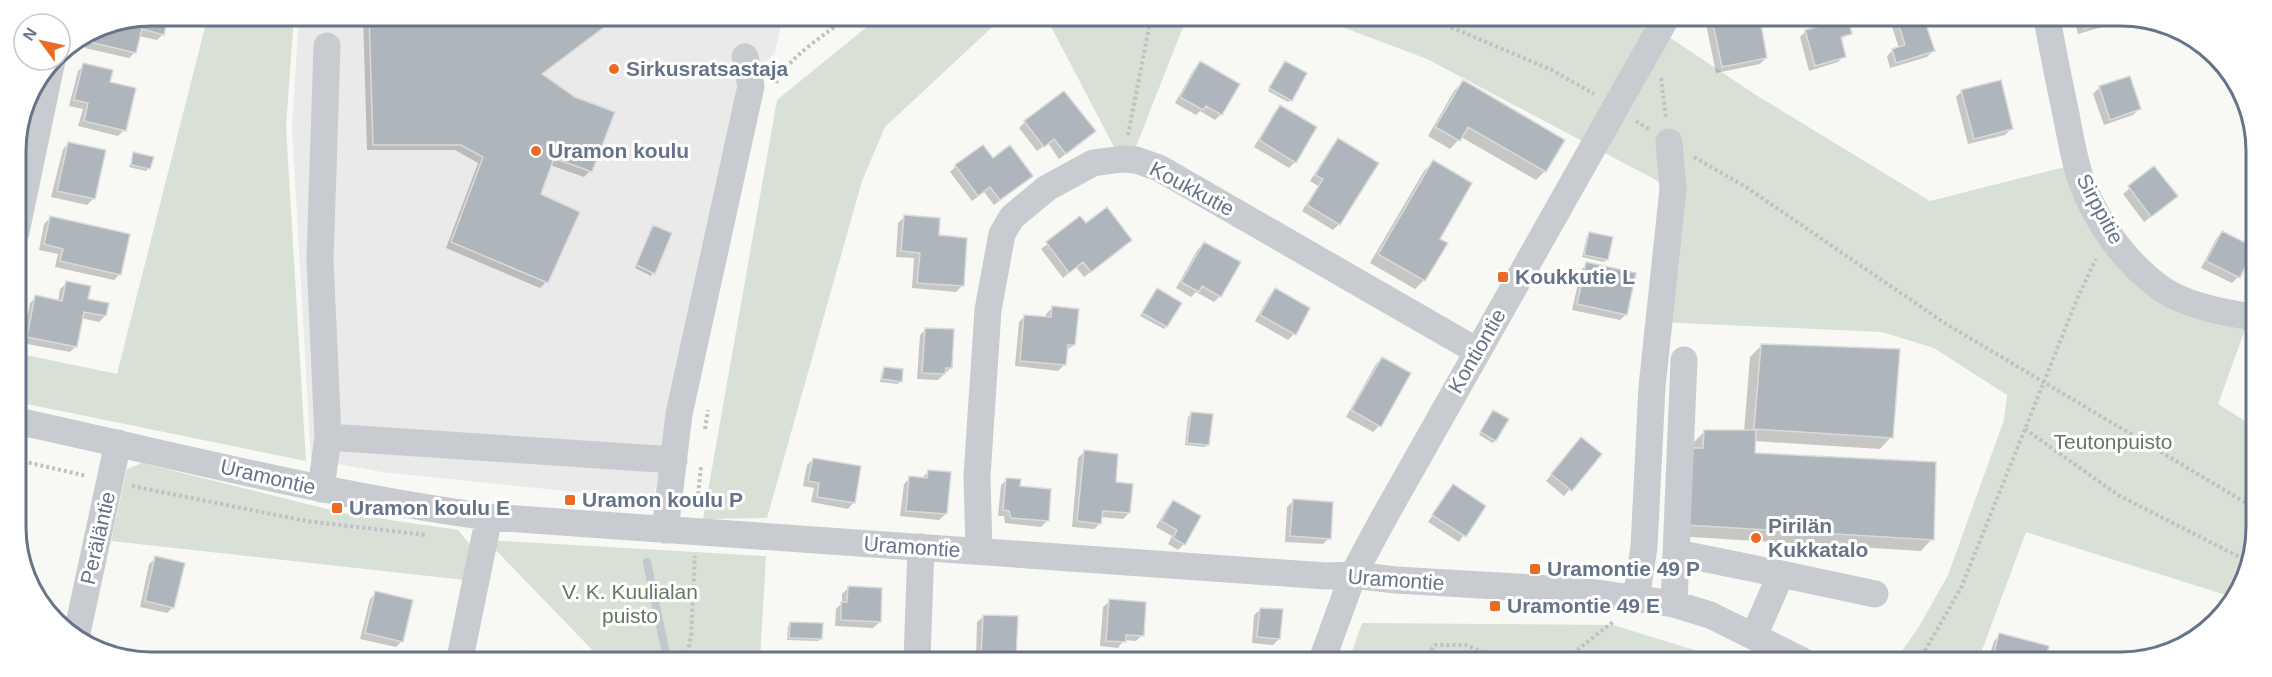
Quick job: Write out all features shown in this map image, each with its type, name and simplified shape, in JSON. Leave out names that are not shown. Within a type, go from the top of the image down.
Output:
[{"type":"street","name":"Kontiontie","points":[[1325,651],[1353,575],[1661,26]]},
{"type":"street","name":"Sirppitie","points":[[2048,26],[2081,181],[2107,230],[2120,248],[2163,290],[2218,311],[2246,316]]},
{"type":"street","points":[[321,489],[328,437],[320,260],[327,46]]},
{"type":"street","points":[[665,530],[679,414],[687,372],[751,86],[745,57]]},
{"type":"street","points":[[26,184],[48,79]]},
{"type":"street","points":[[1636,599],[1644,547],[1652,387],[1673,189],[1670,142]]},
{"type":"street","name":"Koukkutie","points":[[979,551],[977,476],[988,310],[1002,234],[1012,217],[1047,188],[1093,163],[1122,159],[1136,160],[1159,168],[1477,351]]},
{"type":"street","points":[[1674,604],[1684,360]]},
{"type":"street","name":"Uramontie","points":[[26,423],[321,489],[415,507],[489,517],[1155,565],[1326,576],[1353,575],[1396,580],[1583,591],[1674,604],[1710,615],[1784,651]]},
{"type":"street","points":[[328,437],[674,460]]},
{"type":"street","name":"Peräläntie","points":[[78,629],[118,443]]},
{"type":"street","points":[[461,652],[489,517]]},
{"type":"street","points":[[917,652],[921,547]]},
{"type":"street","points":[[1677,553],[1875,594]]},
{"type":"street","points":[[1754,636],[1781,574]]},
{"type":"path","points":[[772,90],[779,75],[794,60],[837,26]]},
{"type":"path","points":[[1122,159],[1149,26]]},
{"type":"path","points":[[1448,26],[1552,70],[1615,107],[1746,187],[1943,322],[2246,503]]},
{"type":"path","points":[[1661,74],[1670,142]]},
{"type":"path","points":[[1924,651],[1961,588],[2107,230]]},
{"type":"path","points":[[704,433],[708,410]]},
{"type":"path","points":[[2025,429],[2118,495],[2242,558]]},
{"type":"path","points":[[688,652],[691,636],[701,456]]},
{"type":"path","points":[[1575,651],[1616,620]]},
{"type":"path","points":[[1430,651],[1435,645],[1466,645],[1481,651]]},
{"type":"shaded area","points":[[298,26],[781,26],[775,52],[739,92],[653,500],[382,472],[311,459],[292,127]]},
{"type":"green space","points":[[205,26],[293,26],[286,127],[306,461],[26,404],[26,355],[117,374]]},
{"type":"green space","points":[[868,26],[993,26],[885,127],[862,181],[767,518],[703,519],[777,100]]},
{"type":"green space","points":[[1051,26],[1183,26],[1135,149],[1114,147]]},
{"type":"green space","name":"Teutonpuisto","points":[[1339,26],[1651,26],[1756,95],[1930,201],[2077,164],[2142,271],[2246,314],[2246,327],[2218,404],[2246,422],[2245,543],[2240,567],[2226,595],[2026,532],[1982,651],[1902,651],[1920,625],[1948,575],[2004,420],[2007,395],[1934,348],[1882,332],[1659,322],[1673,189],[1427,59]]},
{"type":"green space","points":[[142,463],[343,513],[458,530],[472,547],[465,580],[111,541],[127,469]]},
{"type":"green space","name":"V. K. Kuulialan puisto","points":[[486,540],[766,556],[760,652],[594,652]]},
{"type":"green space","points":[[1362,623],[1613,625],[1698,651],[1352,651]]},
{"type":"building","points":[[166,26],[164,35],[142,29],[136,53],[90,42],[110,32],[126,28]]},
{"type":"building","name":"Uramon koulu","points":[[369,26],[606,26],[542,74],[575,97],[615,112],[592,172],[554,158],[541,194],[580,212],[548,283],[451,242],[483,157],[461,145],[373,145]]},
{"type":"building","points":[[1713,26],[1761,26],[1767,58],[1722,67]]},
{"type":"building","points":[[1821,26],[1850,26],[1852,34],[1841,37],[1846,57],[1815,66],[1805,30]]},
{"type":"building","points":[[1899,26],[1926,26],[1935,51],[1896,63],[1892,49],[1905,45]]},
{"type":"building","points":[[1200,61],[1240,84],[1222,115],[1206,106],[1203,110],[1180,97]]},
{"type":"building","points":[[1285,61],[1307,73],[1292,101],[1269,88]]},
{"type":"building","points":[[83,63],[113,70],[110,82],[136,88],[126,131],[84,121],[88,103],[74,100]]},
{"type":"building","points":[[2130,76],[2141,109],[2110,120],[2099,86]]},
{"type":"building","points":[[1463,80],[1565,140],[1546,172],[1468,127],[1460,141],[1435,127]]},
{"type":"building","points":[[2001,80],[2013,129],[1974,139],[1961,90]]},
{"type":"building","points":[[1064,91],[1096,131],[1066,154],[1054,139],[1044,147],[1024,121]]},
{"type":"building","points":[[1280,105],[1317,127],[1296,163],[1259,140]]},
{"type":"building","points":[[1338,138],[1379,163],[1340,225],[1307,205],[1323,179],[1315,175]]},
{"type":"building","points":[[68,142],[106,150],[95,199],[57,191]]},
{"type":"building","points":[[983,145],[993,158],[1010,145],[1033,176],[1000,200],[990,187],[978,196],[955,165]]},
{"type":"building","points":[[133,152],[154,157],[150,169],[131,165]]},
{"type":"building","points":[[1433,160],[1472,183],[1440,239],[1448,243],[1425,281],[1378,254]]},
{"type":"building","points":[[2154,166],[2178,196],[2151,217],[2128,186]]},
{"type":"building","points":[[1107,207],[1132,240],[1091,272],[1083,262],[1069,273],[1046,242],[1080,216],[1086,223]]},
{"type":"building","points":[[904,215],[940,218],[939,235],[967,238],[964,286],[917,283],[920,253],[901,251]]},
{"type":"building","points":[[50,216],[130,234],[121,275],[60,261],[63,249],[44,244]]},
{"type":"building","points":[[653,225],[672,233],[655,274],[636,265]]},
{"type":"building","points":[[2222,231],[2246,243],[2246,265],[2240,278],[2206,261]]},
{"type":"building","points":[[1589,232],[1613,237],[1608,260],[1584,255]]},
{"type":"building","points":[[1204,242],[1241,262],[1221,297],[1202,286],[1199,292],[1181,282]]},
{"type":"building","points":[[1586,262],[1636,273],[1627,315],[1577,304]]},
{"type":"building","points":[[66,281],[91,286],[88,299],[109,303],[106,316],[84,312],[77,347],[27,337],[35,295],[62,301]]},
{"type":"building","points":[[1157,288],[1182,303],[1167,327],[1142,313]]},
{"type":"building","points":[[1275,288],[1310,308],[1296,335],[1260,315]]},
{"type":"building","points":[[1052,306],[1079,309],[1075,345],[1068,345],[1066,365],[1020,361],[1024,315],[1051,317]]},
{"type":"building","points":[[925,328],[954,329],[952,368],[946,368],[945,374],[922,373]]},
{"type":"building","points":[[1761,344],[1900,349],[1893,438],[1754,429]]},
{"type":"building","points":[[1382,357],[1411,373],[1381,427],[1351,410]]},
{"type":"building","points":[[884,367],[903,369],[902,382],[882,379]]},
{"type":"building","points":[[1493,410],[1509,419],[1496,441],[1480,432]]},
{"type":"building","points":[[1191,412],[1213,414],[1209,445],[1187,443]]},
{"type":"building","points":[[1704,430],[1756,430],[1755,453],[1936,462],[1934,540],[1686,525],[1692,448],[1703,448]]},
{"type":"building","points":[[1581,437],[1602,454],[1572,491],[1551,474]]},
{"type":"building","points":[[1084,450],[1118,454],[1116,482],[1133,484],[1130,513],[1103,511],[1101,524],[1077,521]]},
{"type":"building","points":[[813,458],[861,466],[855,503],[817,497],[819,483],[808,481]]},
{"type":"building","points":[[928,470],[951,472],[947,514],[906,511],[909,476],[927,478]]},
{"type":"building","points":[[1006,478],[1021,479],[1020,486],[1051,489],[1049,521],[1011,518],[1009,511],[1003,510]]},
{"type":"building","points":[[1453,484],[1486,506],[1466,537],[1432,515]]},
{"type":"building","points":[[1293,499],[1333,502],[1331,539],[1290,536]]},
{"type":"building","points":[[1173,500],[1201,516],[1185,545],[1173,538],[1177,530],[1161,521]]},
{"type":"building","points":[[155,556],[185,563],[174,608],[145,601]]},
{"type":"building","points":[[848,586],[882,588],[881,622],[841,620],[841,602],[847,602]]},
{"type":"building","points":[[375,591],[413,600],[403,642],[365,633]]},
{"type":"building","points":[[1109,599],[1146,602],[1144,636],[1126,635],[1126,642],[1106,641]]},
{"type":"building","points":[[1260,608],[1283,609],[1280,639],[1257,637]]},
{"type":"building","points":[[983,615],[1018,616],[1016,652],[981,652]]},
{"type":"building","points":[[790,622],[823,623],[822,639],[789,638]]},
{"type":"building","points":[[1999,633],[2049,646],[2048,651],[1994,651]]},
{"type":"waterway","points":[[647,562],[666,652]]},
{"type":"place","name":"Sirkusratsastaja","points":[[614,69]]},
{"type":"place","name":"Uramon koulu","points":[[536,151]]},
{"type":"place","name":"Koukkutie L","points":[[1503,277]]},
{"type":"place","name":"Uramon koulu P","points":[[570,500]]},
{"type":"place","name":"Uramon koulu E","points":[[337,508]]},
{"type":"place","name":"Pirilän Kukkatalo","points":[[1756,538]]},
{"type":"place","name":"Uramontie 49 P","points":[[1535,569]]},
{"type":"place","name":"Uramontie 49 E","points":[[1495,606]]}]
